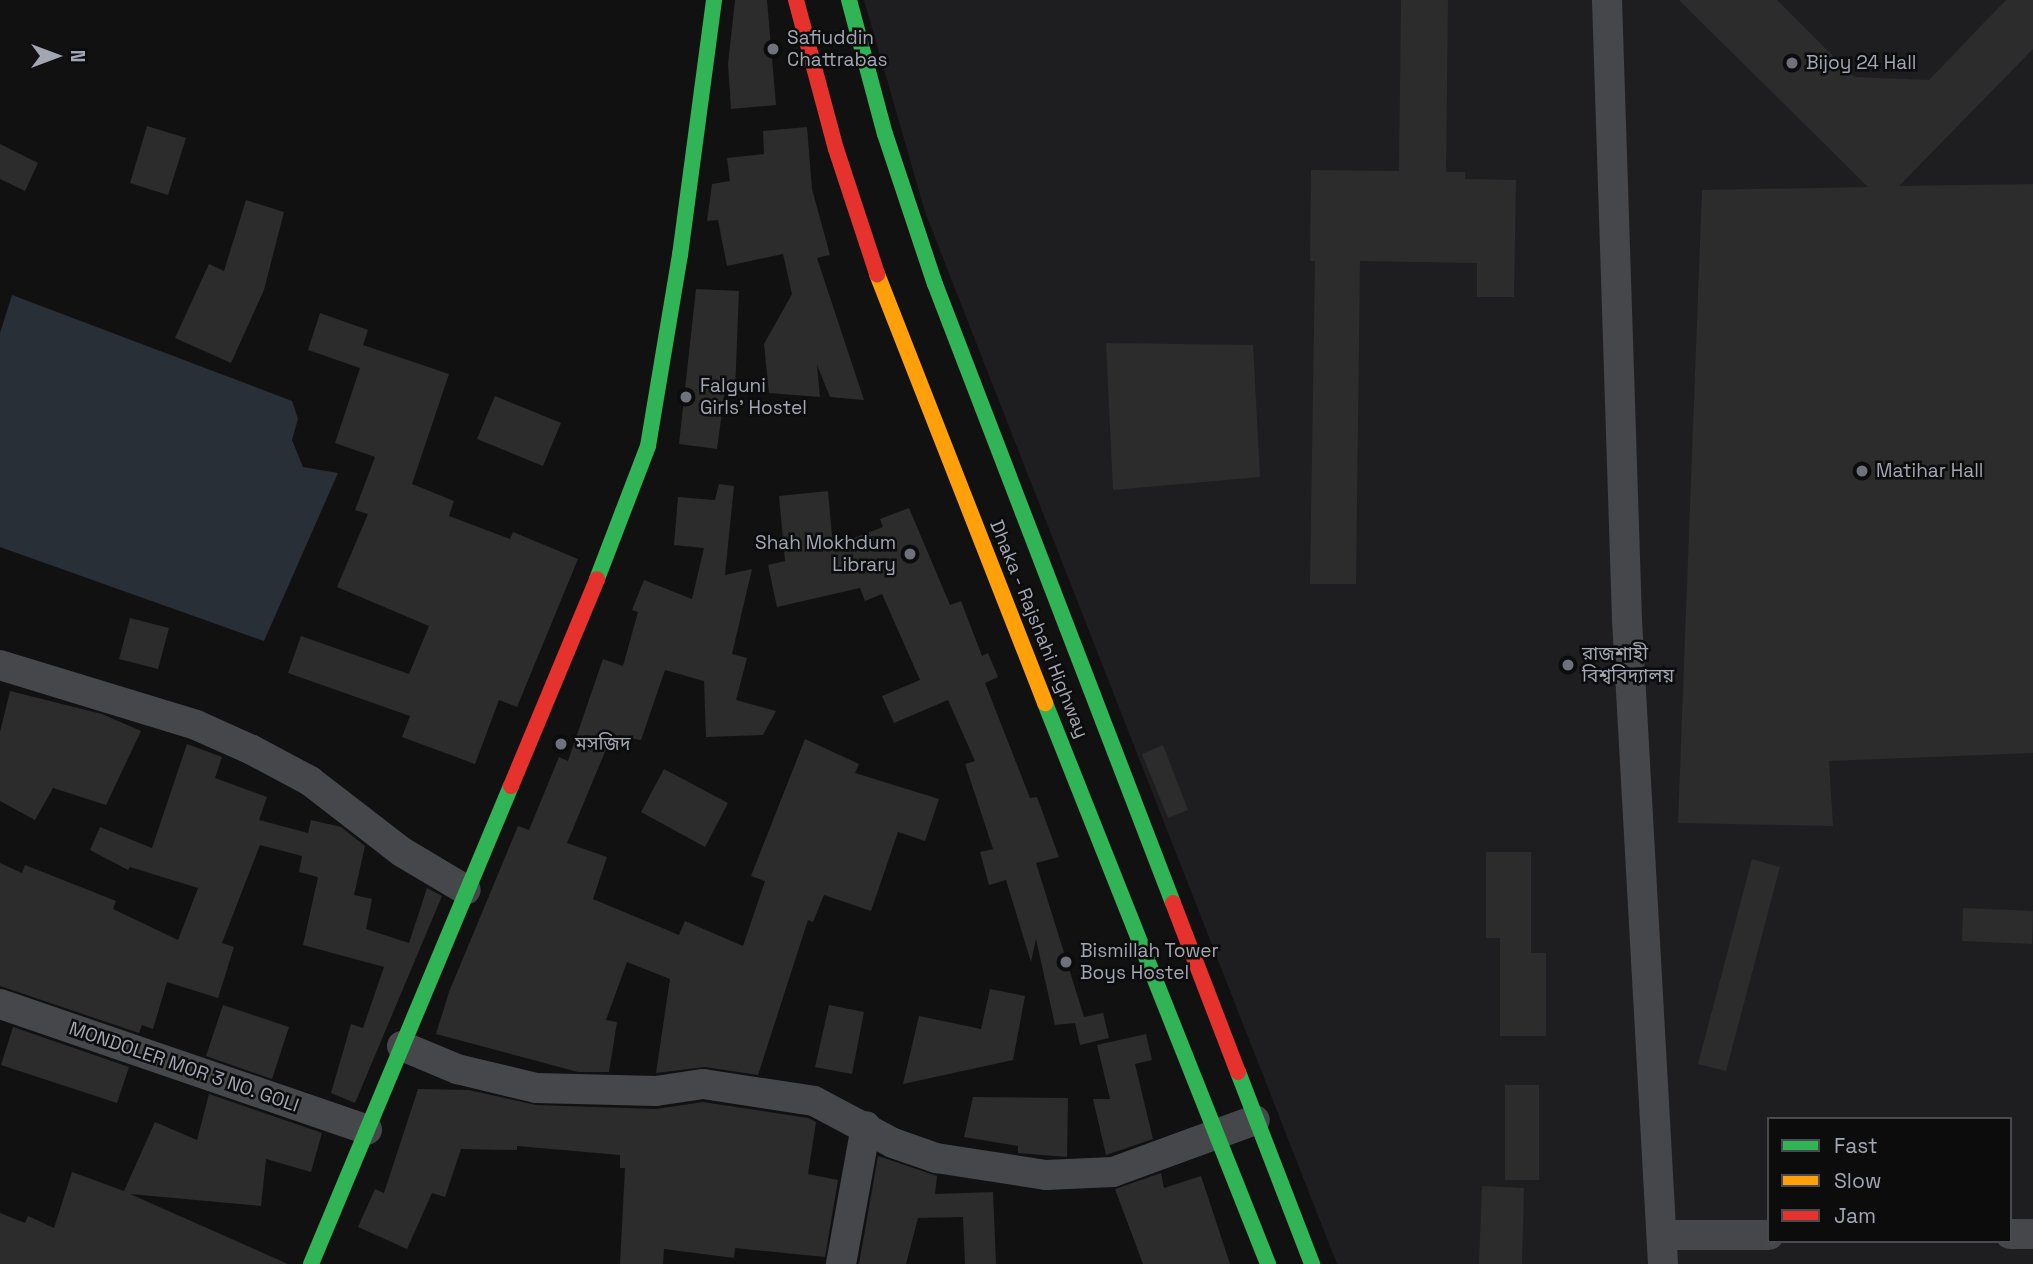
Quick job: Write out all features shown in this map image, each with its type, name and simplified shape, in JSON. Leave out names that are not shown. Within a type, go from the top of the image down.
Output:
[{"type":"main road","points":[[311,1264],[580,622],[648,446],[680,255],[714,0]]},
{"type":"main road","name":"Dhaka - Rajshahi Highway","points":[[796,0],[836,149],[887,302],[1268,1264]]},
{"type":"main road","name":"Dhaka - Rajshahi Highway","points":[[849,0],[885,134],[935,284],[1312,1264]]},
{"type":"street","points":[[1607,0],[1627,620],[1663,1250],[1767,1235]]},
{"type":"street","points":[[0,665],[196,724],[252,750],[310,781],[402,852],[466,890]]},
{"type":"street","name":"MONDOLER MOR 3 NO. GOLI","points":[[0,1004],[367,1130]]},
{"type":"street","points":[[402,1046],[457,1069],[536,1088],[656,1091],[703,1084],[734,1086],[814,1101],[866,1126],[893,1143],[936,1158],[1046,1175],[1113,1172],[1255,1120]]},
{"type":"street","points":[[841,1264],[866,1126]]},
{"type":"street","points":[[2012,1234],[2033,1234]]},
{"type":"shaded area","name":"রাজশাহী বিশ্ববিদ্যালয়","points":[[864,0],[2033,0],[2033,1264],[1337,1264],[925,212]]},
{"type":"shaded area","points":[[12,295],[292,401],[298,419],[292,440],[303,467],[338,473],[264,641],[0,547],[0,333]]},
{"type":"building","points":[[735,0],[767,0],[776,105],[731,109],[728,64]]},
{"type":"building","points":[[1401,0],[1448,0],[1446,172],[1465,172],[1465,179],[1516,180],[1514,297],[1477,297],[1477,263],[1360,261],[1356,584],[1310,584],[1315,261],[1310,261],[1311,170],[1399,171]]},
{"type":"building","name":"Matihar Hall","points":[[1679,0],[1777,0],[1854,77],[1929,80],[2006,0],[2033,0],[2033,49],[1899,186],[2033,184],[2033,753],[1829,761],[1833,826],[1678,823],[1702,190],[1868,187]]},
{"type":"building","points":[[147,126],[186,138],[168,195],[130,183]]},
{"type":"building","points":[[807,127],[812,189],[830,255],[817,258],[864,400],[830,397],[817,365],[820,397],[769,393],[764,344],[792,294],[783,254],[727,266],[718,220],[707,221],[712,184],[730,181],[727,158],[764,154],[763,131]]},
{"type":"building","points":[[0,144],[38,163],[25,191],[0,179]]},
{"type":"building","points":[[246,200],[284,212],[264,290],[231,363],[175,338],[209,264],[224,271]]},
{"type":"building","points":[[696,289],[739,291],[735,391],[725,390],[717,449],[679,444]]},
{"type":"building","points":[[320,313],[368,330],[363,345],[449,374],[412,484],[454,501],[449,516],[510,539],[513,532],[578,559],[517,707],[499,700],[475,764],[402,737],[410,716],[288,673],[301,636],[409,674],[429,626],[337,587],[368,514],[355,510],[375,457],[335,443],[360,368],[308,350]]},
{"type":"building","points":[[1106,343],[1253,345],[1260,477],[1113,490]]},
{"type":"building","points":[[495,396],[561,423],[543,466],[477,439]]},
{"type":"building","points":[[719,484],[734,486],[725,575],[752,569],[732,654],[747,658],[736,700],[776,711],[763,735],[706,737],[704,681],[665,670],[641,740],[612,735],[567,843],[607,857],[593,899],[679,935],[685,921],[743,946],[765,881],[751,876],[805,739],[859,764],[855,773],[939,799],[925,841],[898,832],[871,911],[824,895],[813,922],[808,920],[758,1075],[705,1067],[656,1073],[670,979],[627,962],[606,1020],[617,1022],[609,1072],[578,1072],[436,1034],[449,992],[518,826],[529,830],[559,757],[568,761],[603,659],[623,666],[638,612],[632,610],[644,580],[692,599],[704,548],[674,545],[678,497],[715,500]]},
{"type":"building","points":[[828,491],[833,546],[883,527],[880,519],[909,508],[950,605],[961,601],[982,656],[988,653],[998,677],[985,683],[1030,798],[1037,797],[1059,857],[1036,863],[1084,1017],[1103,1013],[1109,1038],[1080,1045],[1075,1023],[1055,1025],[1036,939],[1031,962],[1006,880],[989,885],[980,852],[993,849],[965,764],[975,761],[948,700],[894,723],[882,696],[920,680],[882,594],[865,601],[860,588],[777,607],[768,565],[785,561],[779,496]]},
{"type":"building","points":[[130,618],[169,628],[158,669],[119,659]]},
{"type":"building","points":[[10,691],[102,714],[141,731],[106,805],[53,788],[35,820],[0,801],[0,732]]},
{"type":"building","points":[[187,744],[222,757],[215,778],[267,797],[259,820],[308,833],[311,820],[341,827],[365,846],[354,895],[372,899],[366,929],[409,943],[427,888],[442,896],[355,1103],[331,1093],[351,1024],[363,1028],[384,967],[303,945],[318,877],[299,872],[302,856],[260,845],[222,943],[234,947],[218,998],[167,982],[153,1029],[142,1025],[139,1033],[0,986],[0,863],[22,873],[25,865],[116,901],[113,909],[178,940],[198,888],[130,867],[128,870],[90,850],[100,827],[152,848]]},
{"type":"building","points":[[1163,745],[1188,810],[1168,818],[1142,754]]},
{"type":"building","points":[[664,769],[728,803],[705,847],[641,812]]},
{"type":"building","points":[[1486,852],[1531,852],[1531,953],[1546,953],[1546,1036],[1500,1036],[1500,938],[1486,938]]},
{"type":"building","points":[[1752,859],[1780,867],[1726,1071],[1698,1064]]},
{"type":"building","points":[[1963,908],[2033,911],[2032,944],[1962,941]]},
{"type":"building","points":[[990,989],[1025,996],[1013,1060],[903,1084],[919,1016],[981,1029]]},
{"type":"building","points":[[223,1005],[289,1027],[272,1079],[206,1056]]},
{"type":"building","points":[[829,1005],[864,1012],[852,1074],[815,1067]]},
{"type":"building","points":[[13,1027],[129,1067],[117,1103],[1,1065]]},
{"type":"building","points":[[1146,1034],[1152,1060],[1135,1064],[1153,1139],[1106,1155],[1093,1099],[1110,1099],[1097,1045]]},
{"type":"building","points":[[1505,1085],[1539,1085],[1539,1180],[1505,1180]]},
{"type":"building","points":[[418,1089],[469,1090],[536,1105],[656,1109],[703,1102],[808,1118],[816,1122],[808,1174],[838,1180],[825,1257],[735,1248],[734,1258],[664,1249],[663,1264],[620,1264],[625,1168],[620,1168],[620,1155],[517,1146],[517,1150],[461,1149],[445,1197],[432,1193],[407,1249],[358,1227],[375,1189],[384,1193]]},
{"type":"building","points":[[209,1094],[322,1133],[311,1172],[266,1159],[261,1206],[130,1194],[288,1264],[0,1264],[0,1213],[25,1223],[28,1216],[54,1228],[72,1172],[124,1191],[155,1122],[197,1140]]},
{"type":"building","points":[[973,1097],[1068,1098],[1067,1157],[1018,1153],[1018,1146],[964,1137]]},
{"type":"building","points":[[878,1156],[937,1176],[935,1194],[993,1192],[996,1264],[965,1264],[963,1217],[918,1218],[906,1264],[859,1264]]},
{"type":"building","points":[[1161,1173],[1164,1188],[1201,1176],[1230,1264],[1143,1264],[1115,1189]]},
{"type":"building","points":[[1482,1186],[1524,1188],[1522,1264],[1479,1264]]},
{"type":"traffic: fast","points":[[597,579],[648,446],[680,255],[714,0]]},
{"type":"traffic: fast","points":[[849,0],[885,134],[935,284],[1173,903]]},
{"type":"traffic: fast","points":[[1045,703],[1268,1264]]},
{"type":"traffic: fast","points":[[311,1264],[511,786]]},
{"type":"traffic: fast","points":[[1238,1072],[1312,1264]]},
{"type":"traffic: slow","points":[[877,274],[1045,703]]},
{"type":"traffic: jam","points":[[796,0],[836,149],[877,274]]},
{"type":"traffic: jam","points":[[511,786],[597,579]]},
{"type":"traffic: jam","points":[[1173,903],[1238,1072]]},
{"type":"place","name":"Safiuddin Chattrabas","points":[[773,49]]},
{"type":"place","name":"Bijoy 24 Hall","points":[[1792,63]]},
{"type":"place","name":"Falguni Girls' Hostel","points":[[686,397]]},
{"type":"place","name":"Matihar Hall","points":[[1862,471]]},
{"type":"place","name":"Shah Mokhdum Library","points":[[910,554]]},
{"type":"place","name":"রাজশাহী বিশ্ববিদ্যালয়","points":[[1568,665]]},
{"type":"place","name":"মসজিদ","points":[[561,744]]},
{"type":"place","name":"Bismillah Tower Boys Hostel","points":[[1066,962]]}]
